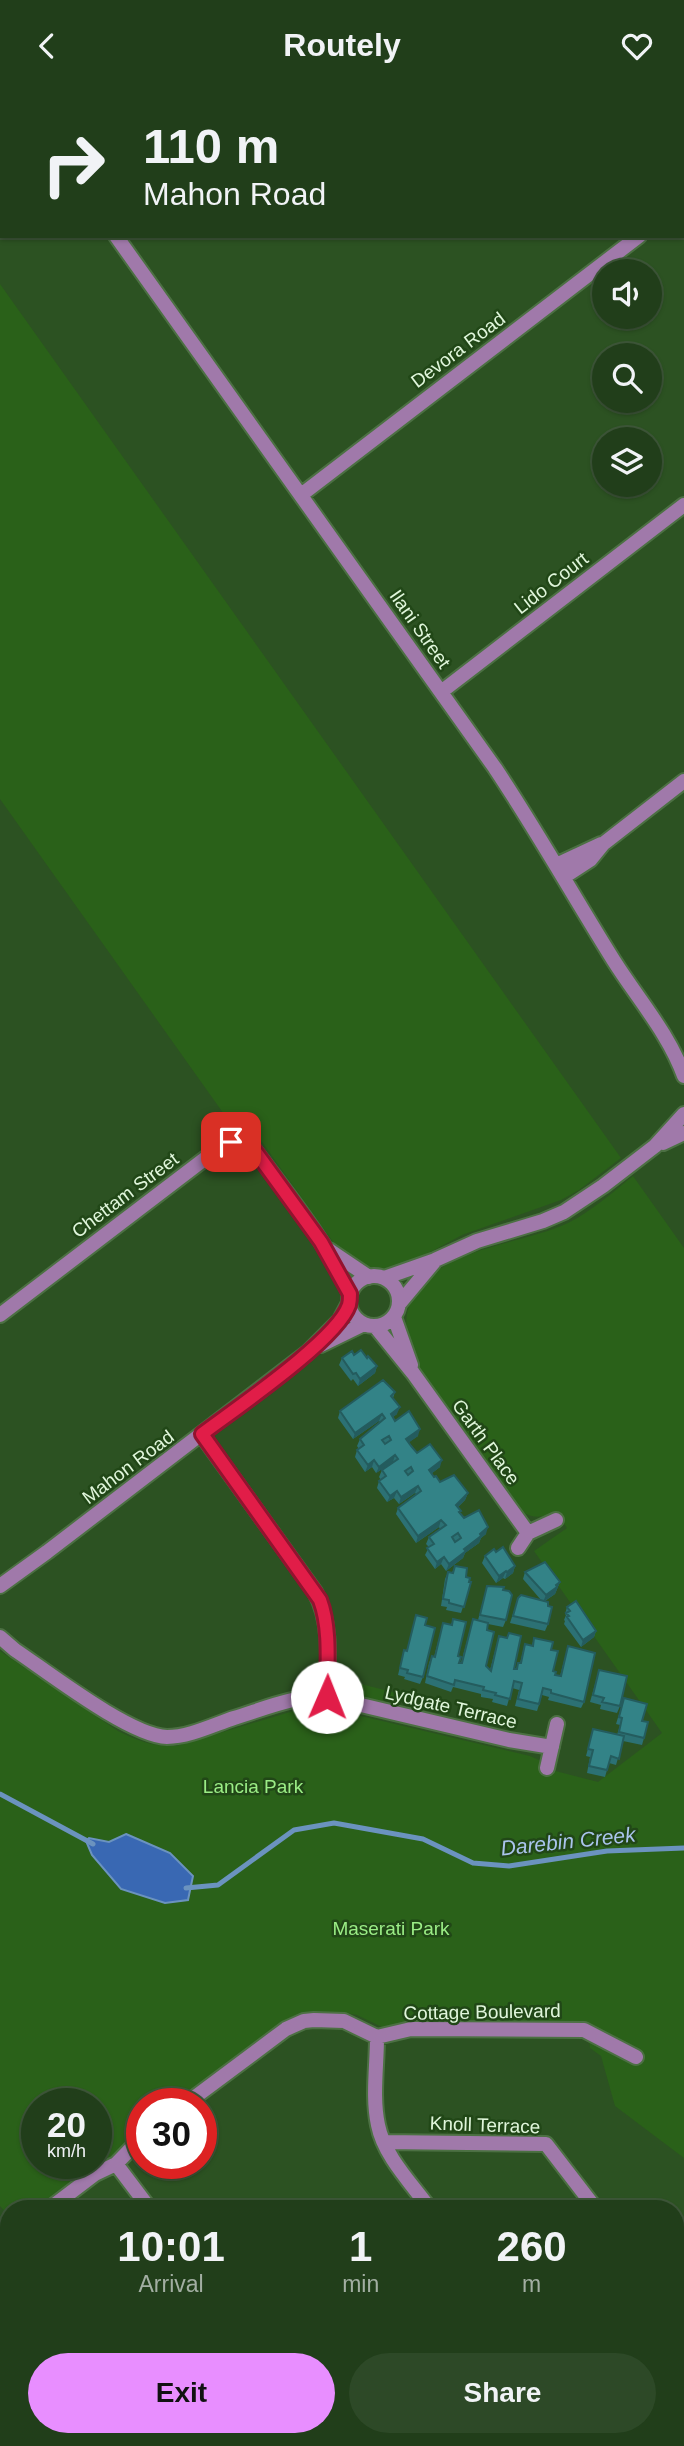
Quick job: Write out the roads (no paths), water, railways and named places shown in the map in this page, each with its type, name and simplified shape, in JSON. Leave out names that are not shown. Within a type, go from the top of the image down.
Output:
[{"type":"street","name":"Ilani Street","points":[[117,238],[501,778],[636,997],[680,1058],[684,1076]]},
{"type":"street","name":"Devora Road","points":[[302,495],[636,238]]},
{"type":"street","name":"Lido Court","points":[[441,692],[684,505]]},
{"type":"street","points":[[560,871],[603,844],[684,781]]},
{"type":"street","points":[[435,1261],[383,1325],[370,1325],[354,1316],[350,1299],[358,1283],[435,1261],[477,1241],[564,1212],[655,1146],[684,1114]]},
{"type":"street","points":[[655,1146],[684,1133]]},
{"type":"street","name":"Chettam Street","points":[[0,1315],[215,1151],[231,1142],[240,1142],[255,1151],[321,1242],[350,1299]]},
{"type":"street","name":"Chettam Street","points":[[321,1242],[377,1277]]},
{"type":"street","points":[[377,1277],[396,1289],[397,1311]]},
{"type":"street","name":"Mahon Road","points":[[0,1586],[311,1350],[340,1319],[350,1299]]},
{"type":"street","name":"Garth Place","points":[[397,1311],[413,1373]]},
{"type":"street","name":"Mahon Road","points":[[311,1350],[370,1325]]},
{"type":"street","name":"Garth Place","points":[[370,1325],[413,1373],[528,1533]]},
{"type":"street","points":[[202,1434],[320,1600],[326,1641],[327,1697]]},
{"type":"street","points":[[518,1548],[528,1533],[556,1520]]},
{"type":"street","name":"Lydgate Terrace","points":[[0,1637],[15,1650],[123,1721],[148,1734],[187,1734],[298,1698],[327,1697],[506,1740],[552,1747]]},
{"type":"street","points":[[547,1768],[556,1724]]},
{"type":"street","points":[[207,2088],[294,2024],[314,2020],[344,2021],[377,2037],[378,2125],[397,2165],[423,2200]]},
{"type":"street","name":"Cottage Boulevard","points":[[377,2037],[411,2029],[584,2030],[636,2057]]},
{"type":"street","name":"Knoll Terrace","points":[[384,2142],[546,2144],[589,2200]]},
{"type":"street","points":[[61,2200],[94,2174],[116,2164],[126,2154]]},
{"type":"street","points":[[116,2164],[143,2200]]},
{"type":"water","points":[[126,1834],[170,1853],[193,1876],[188,1900],[165,1903],[121,1889],[92,1855],[86,1841],[89,1838],[109,1842]]},
{"type":"waterway","name":"Darebin Creek","points":[[0,1794],[93,1844]]},
{"type":"waterway","name":"Darebin Creek","points":[[186,1888],[218,1885],[294,1830],[334,1823],[423,1839],[473,1863],[509,1866],[607,1851],[684,1848]]},
{"type":"park label","name":"Lancia Park","points":[[253,1786]]},
{"type":"park label","name":"Maserati Park","points":[[391,1928]]}]
